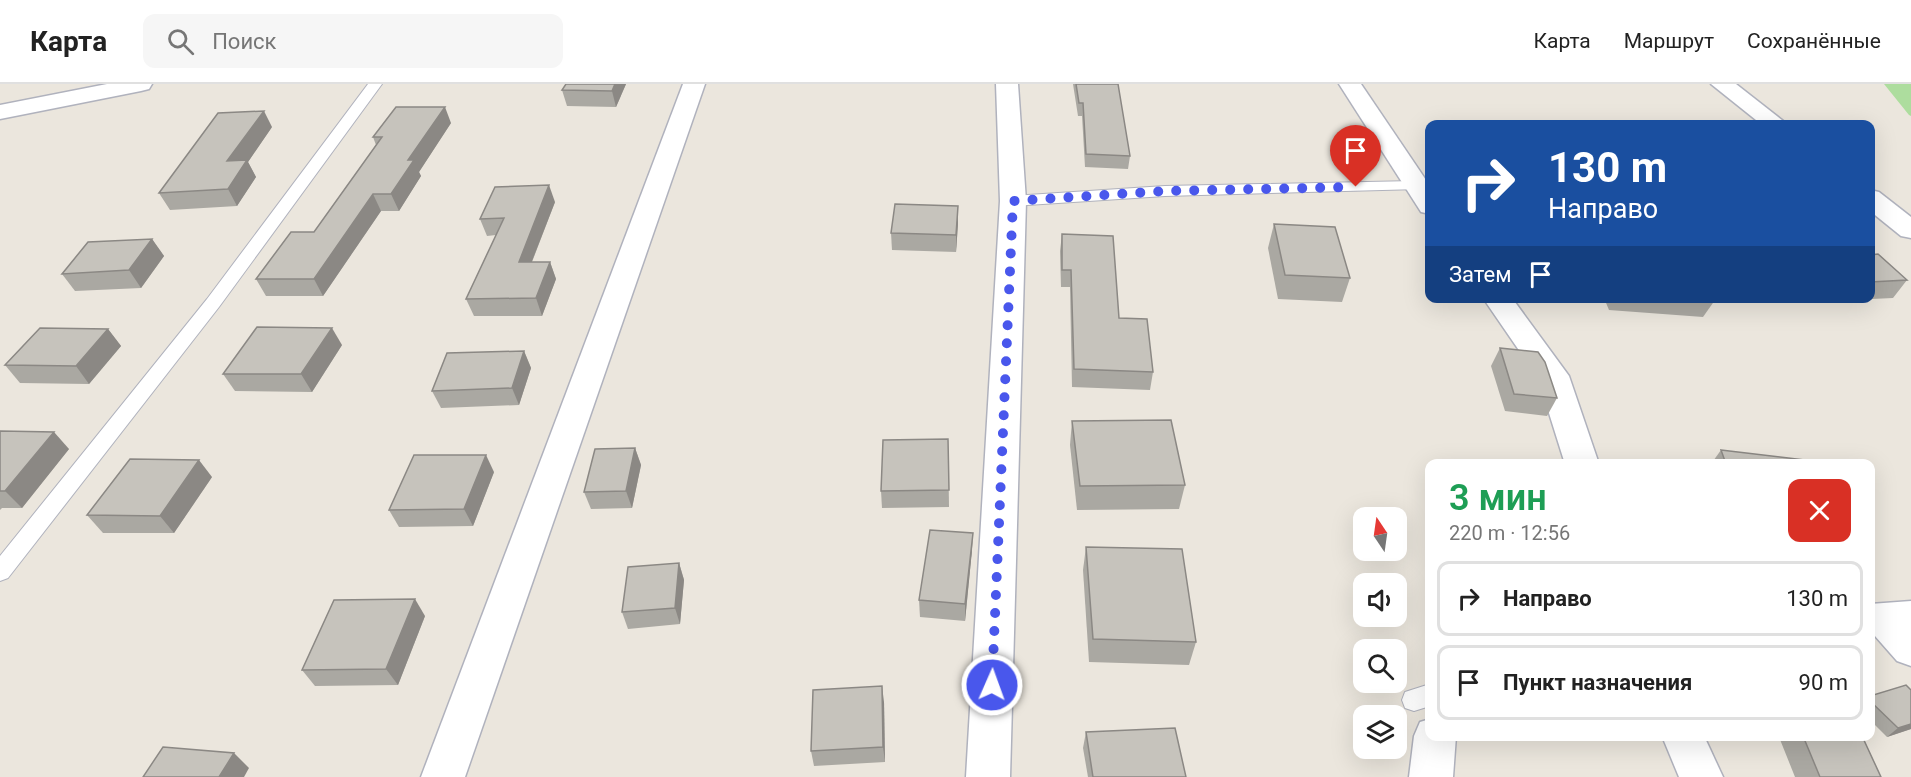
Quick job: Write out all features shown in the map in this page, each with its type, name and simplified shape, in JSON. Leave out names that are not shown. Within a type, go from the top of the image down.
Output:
[{"type":"street","points":[[0,112],[141,84]]},
{"type":"street","points":[[443,777],[694,84]]},
{"type":"street","points":[[988,777],[1013,201],[1007,84]]},
{"type":"street","points":[[1350,84],[1425,199]]},
{"type":"street","points":[[1722,84],[1770,120]]},
{"type":"street","points":[[1875,202],[1911,230]]},
{"type":"street","points":[[1501,303],[1553,376],[1580,459]]},
{"type":"street","points":[[1889,619],[1911,649]]},
{"type":"street","points":[[1431,777],[1435,741]]},
{"type":"street","points":[[1685,741],[1701,777]]},
{"type":"lane","points":[[0,572],[213,303],[375,84]]},
{"type":"lane","points":[[1013,201],[1165,191],[1415,186]]},
{"type":"green space","points":[[1884,84],[1911,84],[1911,116],[1909,115]]},
{"type":"building","points":[[566,84],[615,84],[612,91],[562,90]]},
{"type":"building","points":[[1076,84],[1118,84],[1130,156],[1086,154],[1083,103],[1079,103]]},
{"type":"building","points":[[396,107],[445,107],[408,160],[414,160],[391,194],[373,194],[314,279],[256,279],[291,232],[314,232],[382,137],[373,137]]},
{"type":"building","points":[[264,111],[227,161],[247,160],[228,189],[159,193],[218,113]]},
{"type":"building","points":[[549,185],[519,262],[550,262],[536,298],[466,299],[504,218],[480,219],[495,187]]},
{"type":"building","points":[[895,204],[958,206],[956,235],[891,233]]},
{"type":"building","points":[[1274,224],[1335,227],[1350,278],[1285,275]]},
{"type":"building","points":[[1062,234],[1113,236],[1119,318],[1147,319],[1153,372],[1074,369],[1071,270],[1062,270]]},
{"type":"building","points":[[152,239],[129,270],[62,274],[88,242]]},
{"type":"building","points":[[1875,254],[1878,254],[1907,280],[1875,282]]},
{"type":"building","points":[[257,327],[332,328],[301,374],[223,374]]},
{"type":"building","points":[[40,328],[108,329],[76,366],[5,365]]},
{"type":"building","points":[[1500,348],[1538,352],[1545,362],[1557,398],[1514,394]]},
{"type":"building","points":[[524,351],[512,388],[432,391],[447,353]]},
{"type":"building","points":[[1171,420],[1185,485],[1080,486],[1072,421]]},
{"type":"building","points":[[0,431],[54,432],[5,491],[0,491]]},
{"type":"building","points":[[948,439],[949,490],[881,491],[883,440]]},
{"type":"building","points":[[635,448],[626,491],[584,492],[595,449]]},
{"type":"building","points":[[1721,450],[1796,459],[1724,459]]},
{"type":"building","points":[[414,455],[486,455],[464,509],[389,510]]},
{"type":"building","points":[[130,459],[199,460],[160,516],[87,515]]},
{"type":"building","points":[[930,530],[973,533],[965,604],[919,600]]},
{"type":"building","points":[[1086,547],[1182,549],[1196,642],[1093,639]]},
{"type":"building","points":[[679,563],[675,608],[622,612],[628,567]]},
{"type":"building","points":[[415,599],[386,669],[302,670],[334,600]]},
{"type":"building","points":[[1906,685],[1911,690],[1911,724],[1898,728],[1875,706],[1875,694]]},
{"type":"building","points":[[882,686],[883,747],[811,751],[813,690]]},
{"type":"building","points":[[1175,728],[1186,777],[1093,777],[1086,732]]},
{"type":"building","points":[[1805,741],[1864,741],[1881,777],[1820,777]]},
{"type":"building","points":[[163,747],[234,753],[219,777],[143,777]]},
{"type":"route","points":[[992,685],[1013,201],[1165,191],[1356,187]]}]
